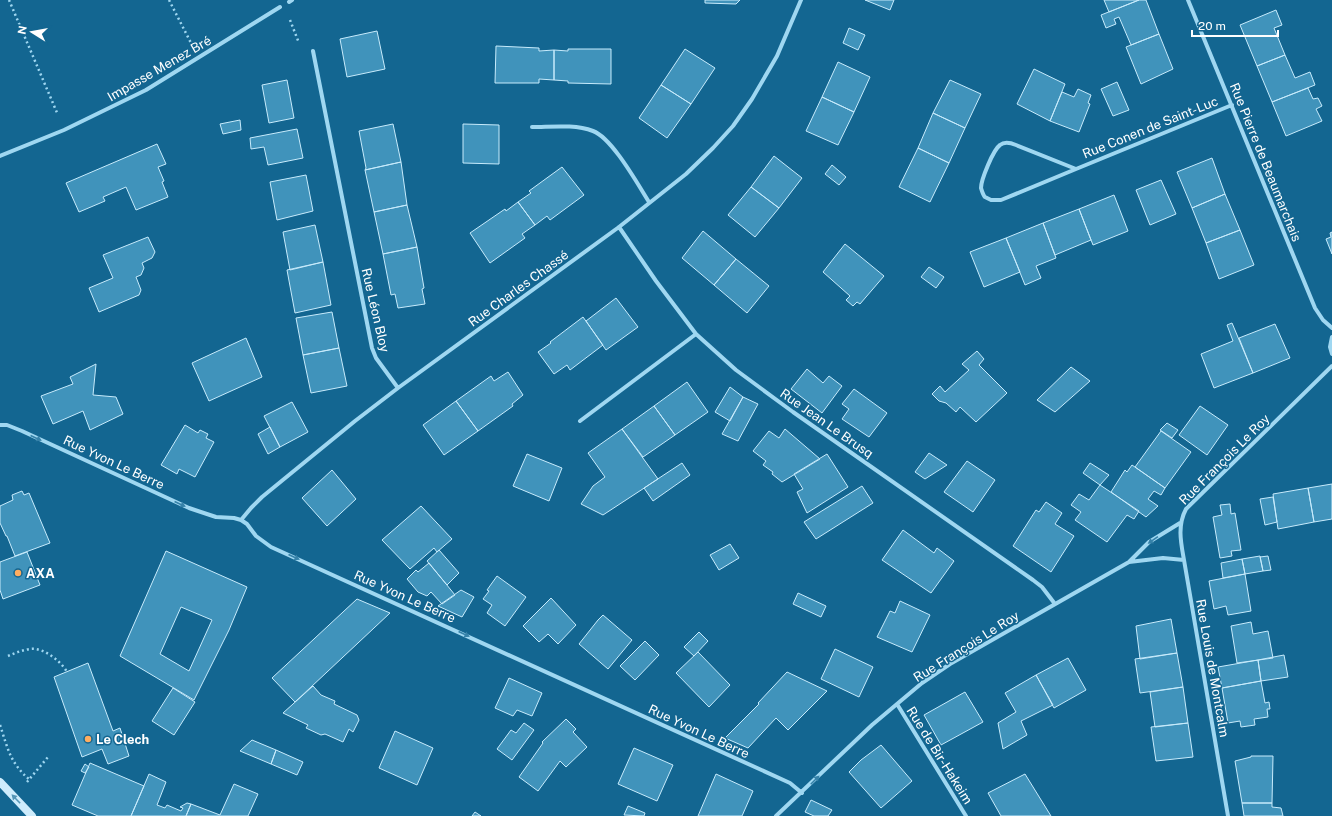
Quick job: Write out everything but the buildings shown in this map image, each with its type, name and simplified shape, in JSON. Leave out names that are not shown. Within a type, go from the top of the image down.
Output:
[{"type":"main road","points":[[0,782],[32,816]]},
{"type":"street","name":"Rue Charles Chassé","points":[[398,388],[619,226],[686,174],[733,126],[752,99],[777,56],[802,0]]},
{"type":"street","name":"Rue Pierre de Beaumarchais","points":[[1188,0],[1315,308],[1323,320],[1332,328]]},
{"type":"street","name":"Impasse Menez Bré","points":[[0,156],[64,130],[146,90],[280,7]]},
{"type":"street","name":"Rue Léon Bloy","points":[[313,51],[372,348],[376,358],[398,388]]},
{"type":"street","name":"Rue Conen de Saint-Luc","points":[[1076,168],[1008,142],[1001,144],[995,150],[982,181],[981,190],[985,197],[991,200],[1001,200],[1232,105]]},
{"type":"street","points":[[532,127],[575,127],[594,131],[602,136],[612,147],[649,202]]},
{"type":"street","name":"Rue Jean Le Brusq","points":[[619,226],[656,281],[696,334],[736,370],[755,385],[1033,580],[1042,587],[1055,604]]},
{"type":"street","points":[[580,421],[696,334]]},
{"type":"street","points":[[1332,337],[1330,347],[1332,354]]},
{"type":"street","name":"Rue François Le Roy","points":[[776,816],[802,793],[842,752],[922,683],[950,664],[1129,562],[1149,542],[1180,522],[1186,509],[1332,366]]},
{"type":"street","points":[[240,520],[262,497],[398,388]]},
{"type":"street","name":"Rue Yvon Le Berre","points":[[0,425],[7,425],[189,508],[216,517],[234,518],[240,520],[247,524],[256,536],[271,547],[790,783],[802,793]]},
{"type":"street","name":"Rue Louis de Montcalm","points":[[1180,522],[1181,544],[1228,816]]},
{"type":"street","name":"Rue François Le Roy","points":[[1129,562],[1158,558],[1184,560]]},
{"type":"street","name":"Rue de Bir-Hakeim","points":[[897,704],[966,816]]},
{"type":"path","points":[[9,0],[64,130]]},
{"type":"path","points":[[169,0],[198,58]]},
{"type":"path","points":[[290,19],[301,49],[313,51]]},
{"type":"path","points":[[8,656],[28,649],[39,650],[60,662],[67,672]]},
{"type":"path","points":[[0,725],[10,754],[16,766],[30,780]]},
{"type":"place","name":"AXA","points":[[18,573]]},
{"type":"place","name":"Le Clech","points":[[88,739]]}]
